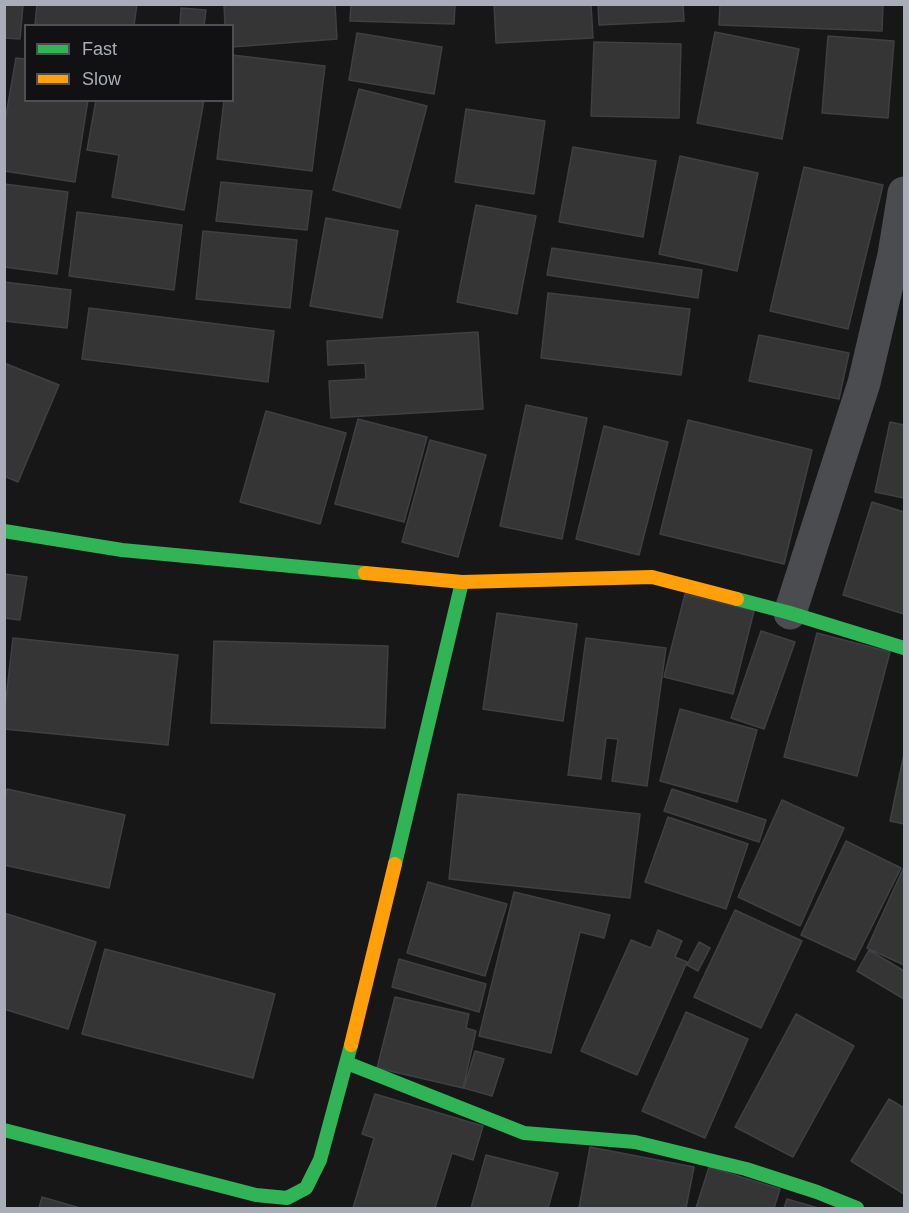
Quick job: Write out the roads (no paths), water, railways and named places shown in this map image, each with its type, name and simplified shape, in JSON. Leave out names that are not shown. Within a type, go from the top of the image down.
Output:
[{"type":"street","points":[[790,613],[864,383],[894,255],[904,192]]},
{"type":"street","points":[[4,531],[122,550],[462,582],[652,577],[790,613],[904,648]]},
{"type":"street","points":[[4,1130],[256,1195],[287,1198],[306,1188],[320,1160],[347,1063],[462,582]]},
{"type":"street","points":[[347,1063],[524,1133],[635,1142],[746,1169],[817,1192],[857,1209]]}]
